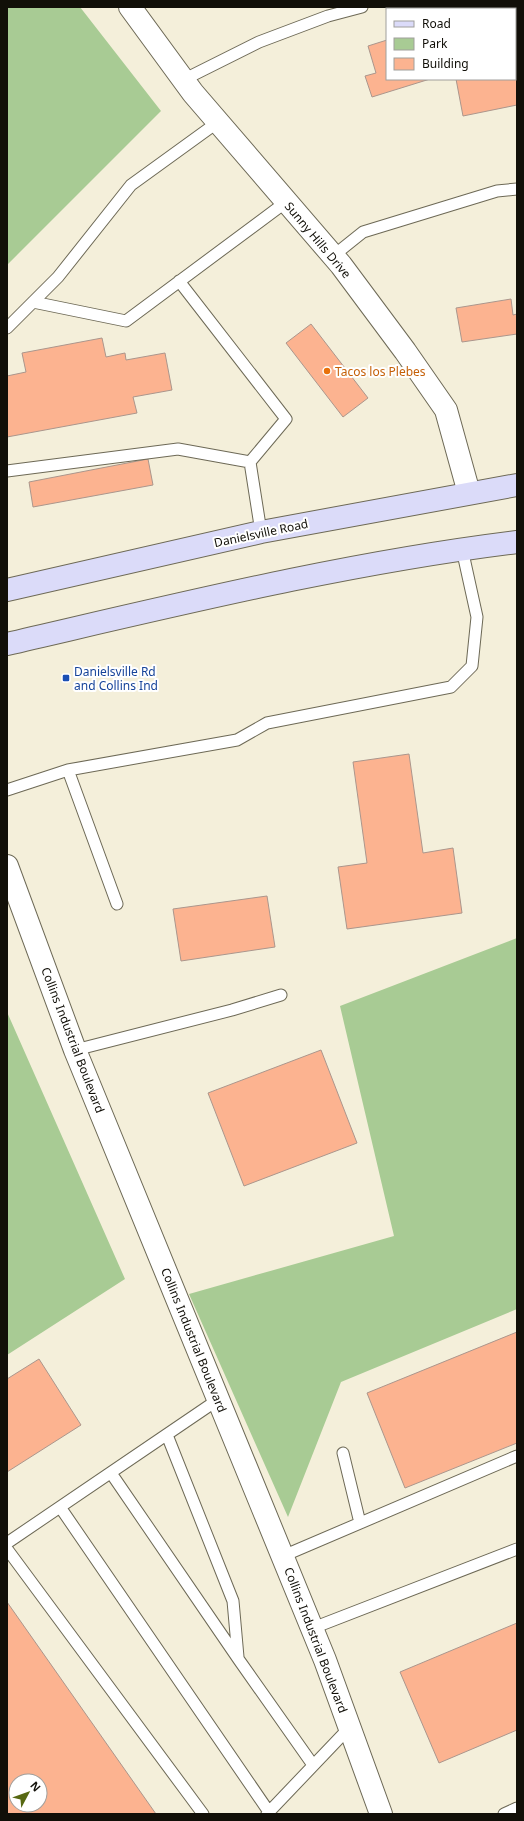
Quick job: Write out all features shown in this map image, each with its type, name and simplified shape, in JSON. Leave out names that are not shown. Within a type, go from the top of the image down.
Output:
[{"type":"main road","name":"Danielsville Road","points":[[7,590],[261,532],[517,485]]},
{"type":"main road","points":[[7,644],[270,583],[462,549],[517,542]]},
{"type":"street","name":"Sunny Hills Drive","points":[[130,7],[183,80],[333,256],[405,351],[446,410],[469,493]]},
{"type":"street","name":"Collins Industrial Boulevard","points":[[7,866],[75,1050],[313,1628],[381,1814]]},
{"type":"lane","points":[[183,80],[259,42],[328,16],[362,7]]},
{"type":"lane","points":[[7,328],[58,277],[131,185],[218,122]]},
{"type":"lane","points":[[333,256],[363,232],[497,191],[517,189]]},
{"type":"lane","points":[[34,302],[126,321],[286,202]]},
{"type":"lane","points":[[179,281],[286,419],[250,462],[261,532]]},
{"type":"lane","points":[[7,471],[178,449],[250,462]]},
{"type":"lane","points":[[7,790],[68,770],[237,740],[267,723],[452,687],[472,666],[477,617],[462,549]]},
{"type":"lane","points":[[68,770],[117,904]]},
{"type":"lane","points":[[75,1050],[232,1010],[281,995]]},
{"type":"lane","points":[[7,1543],[219,1400]]},
{"type":"lane","points":[[167,1434],[233,1601],[238,1660]]},
{"type":"lane","points":[[343,1453],[360,1523]]},
{"type":"lane","points":[[283,1556],[517,1456]]},
{"type":"lane","points":[[111,1472],[238,1660],[314,1765]]},
{"type":"lane","points":[[60,1507],[268,1813],[349,1728]]},
{"type":"lane","points":[[7,1549],[202,1814]]},
{"type":"lane","points":[[313,1628],[517,1549]]},
{"type":"lane","points":[[504,1814],[517,1808]]},
{"type":"green space","points":[[7,7],[80,7],[161,111],[7,265]]},
{"type":"green space","points":[[517,938],[517,1309],[341,1382],[288,1517],[189,1294],[394,1236],[340,1006]]},
{"type":"green space","points":[[7,1012],[125,1279],[7,1355]]},
{"type":"building","points":[[386,40],[386,80],[427,80],[372,97],[365,76],[376,73],[368,46]]},
{"type":"building","points":[[516,52],[517,105],[463,116],[456,80],[516,80]]},
{"type":"building","points":[[511,299],[513,315],[517,314],[517,334],[462,342],[456,308]]},
{"type":"building","name":"Tacos los Plebes","points":[[311,324],[368,398],[343,417],[286,343]]},
{"type":"building","points":[[102,338],[106,357],[125,353],[126,360],[165,353],[172,390],[133,397],[137,413],[7,437],[7,376],[26,372],[22,353]]},
{"type":"building","points":[[148,459],[153,485],[33,507],[29,482]]},
{"type":"building","points":[[409,754],[423,853],[453,848],[462,913],[347,929],[338,867],[367,863],[353,762]]},
{"type":"building","points":[[267,896],[275,947],[181,961],[173,909]]},
{"type":"building","points":[[321,1050],[357,1143],[244,1186],[208,1093]]},
{"type":"building","points":[[517,1332],[517,1443],[405,1488],[367,1393]]},
{"type":"building","points":[[39,1359],[81,1425],[7,1472],[7,1379]]},
{"type":"building","points":[[7,1602],[156,1814],[7,1814]]},
{"type":"building","points":[[517,1623],[517,1730],[439,1763],[400,1672]]},
{"type":"place","name":"Tacos los Plebes","points":[[327,371]]},
{"type":"place","name":"Danielsville Rd and Collins Ind","points":[[66,678]]}]
